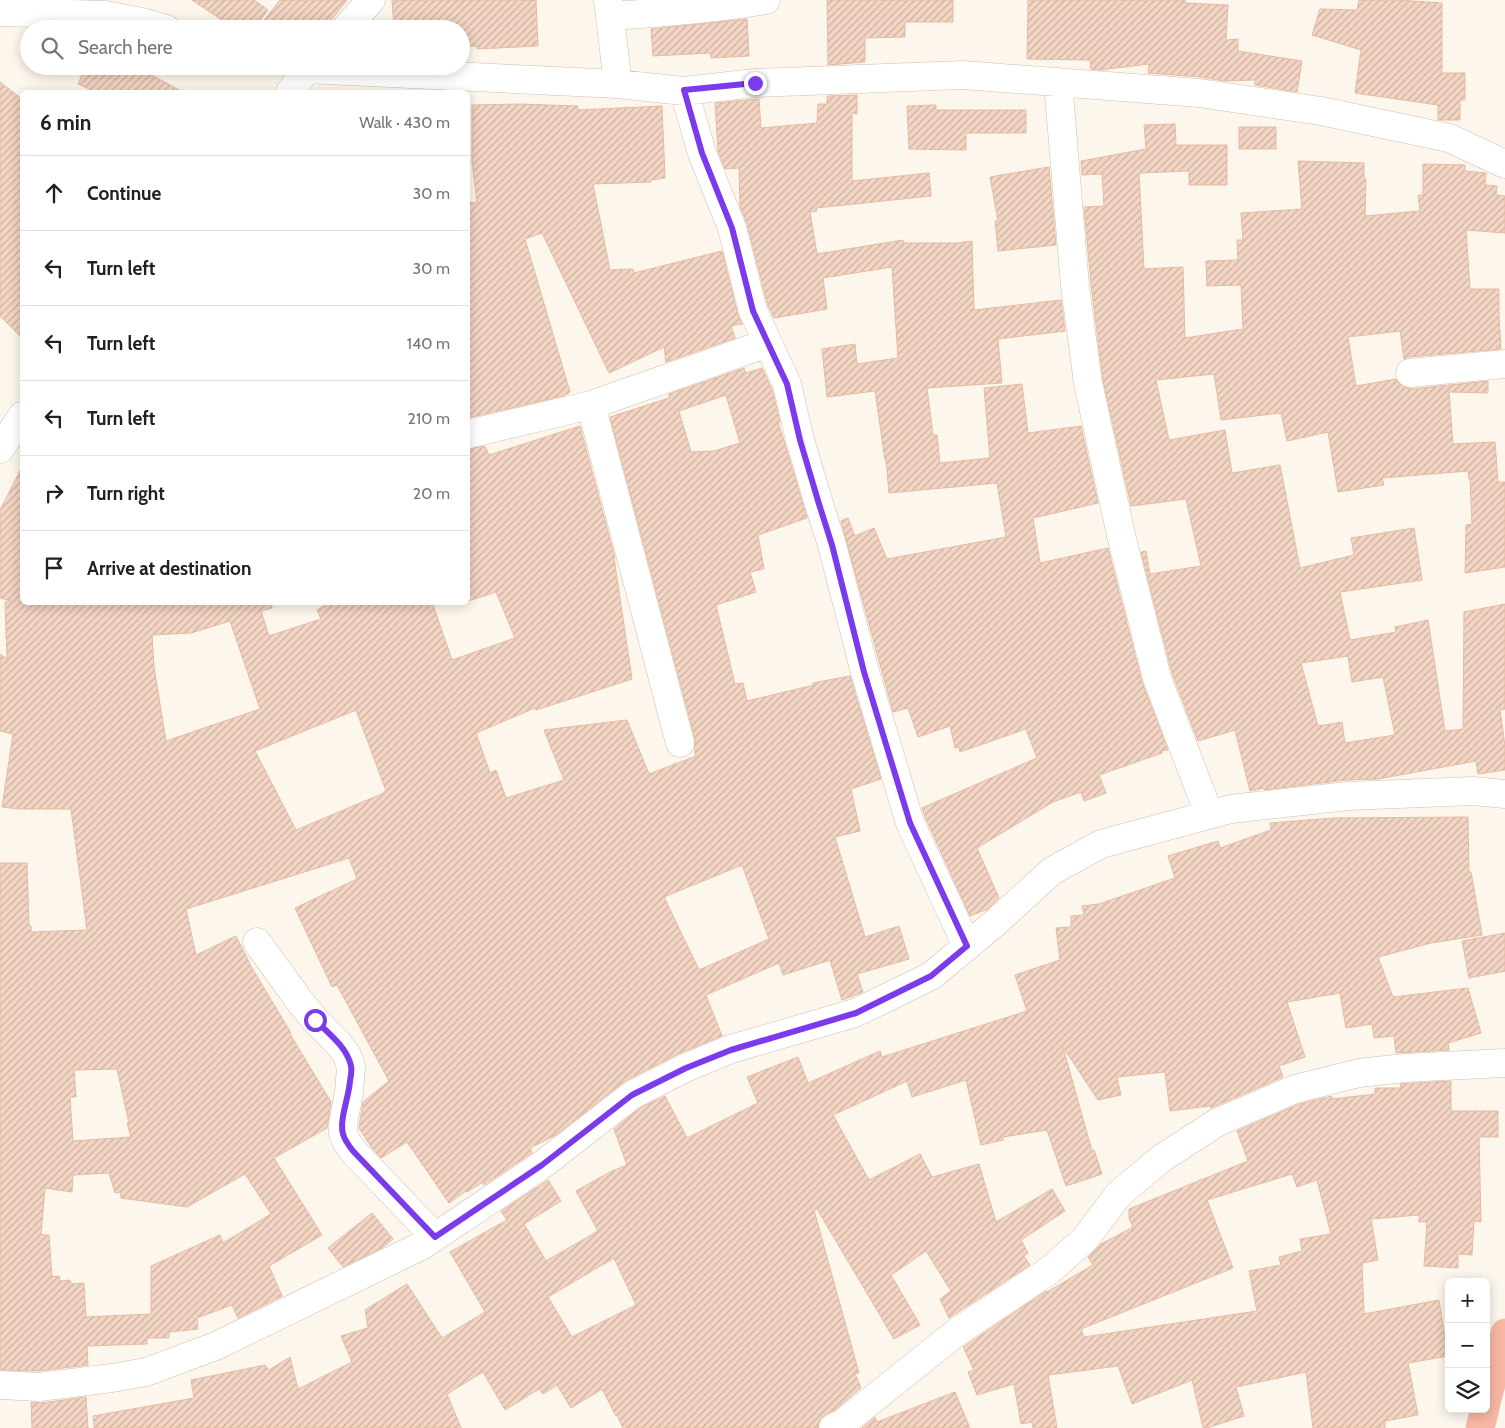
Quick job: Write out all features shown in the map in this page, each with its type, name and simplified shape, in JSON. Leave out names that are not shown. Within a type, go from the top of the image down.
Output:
[{"type":"highway","points":[[1490,1389],[1504,1341]]},
{"type":"highway","points":[[1480,1428],[1484,1413]]},
{"type":"street","points":[[353,20],[371,0]]},
{"type":"street","points":[[618,84],[609,8],[681,12],[766,0]]},
{"type":"street","points":[[0,12],[112,8],[138,20]]},
{"type":"street","points":[[291,90],[300,75]]},
{"type":"street","points":[[452,75],[618,84],[684,90],[755,83],[964,75],[1199,93],[1321,110],[1449,138],[1505,164]]},
{"type":"street","points":[[1058,82],[1075,286],[1088,383],[1121,535],[1157,678],[1209,814]]},
{"type":"street","points":[[684,90],[702,153],[732,228],[753,311],[787,384],[800,440],[832,545],[864,672],[910,823],[967,946]]},
{"type":"street","points":[[470,434],[590,405],[768,344]]},
{"type":"street","points":[[1410,373],[1505,364]]},
{"type":"street","points":[[590,405],[680,743]]},
{"type":"street","points":[[0,449],[20,419]]},
{"type":"street","points":[[0,1385],[39,1387],[146,1372],[216,1346],[423,1245],[542,1165],[632,1095],[686,1068],[731,1050],[856,1013],[931,976],[995,923],[1052,871],[1101,844],[1231,808],[1348,796],[1473,791],[1505,794]]},
{"type":"street","points":[[257,942],[301,1003],[347,1055],[351,1066],[349,1092],[343,1124],[343,1133],[346,1141],[353,1151],[435,1237]]},
{"type":"street","points":[[833,1428],[843,1423],[958,1332],[1050,1270],[1085,1239],[1118,1194],[1162,1158],[1218,1122],[1295,1089],[1359,1074],[1404,1068],[1505,1063]]},
{"type":"building","points":[[192,0],[254,0],[268,10],[261,20],[222,20]]},
{"type":"building","points":[[280,0],[347,0],[331,20],[264,20]]},
{"type":"building","points":[[392,0],[536,0],[538,46],[477,49],[477,46],[470,46],[470,20],[393,20]]},
{"type":"building","points":[[827,0],[953,0],[953,22],[905,22],[905,37],[865,38],[865,62],[828,65]]},
{"type":"building","points":[[1028,0],[1185,0],[1185,3],[1228,5],[1226,40],[1238,39],[1238,51],[1302,61],[1297,92],[1255,85],[1255,80],[1224,81],[1148,73],[1149,64],[1100,70],[1091,69],[1090,60],[1027,59]]},
{"type":"building","points":[[1359,0],[1442,3],[1442,73],[1465,73],[1465,100],[1460,100],[1460,120],[1438,120],[1438,105],[1355,93],[1361,50],[1312,35],[1320,9],[1357,10]]},
{"type":"building","points":[[747,19],[749,56],[711,58],[710,53],[653,56],[651,29]]},
{"type":"building","points":[[82,75],[152,75],[179,90],[92,90],[78,84]]},
{"type":"building","points":[[0,82],[20,97],[20,336],[0,316]]},
{"type":"building","points":[[857,95],[857,114],[852,113],[852,181],[929,173],[931,196],[816,208],[817,211],[810,212],[817,254],[903,240],[903,243],[958,243],[972,241],[974,310],[1061,300],[1065,331],[998,339],[1002,383],[927,388],[933,435],[937,435],[940,463],[990,458],[984,388],[1022,384],[1028,433],[1081,426],[1098,503],[1033,518],[1040,563],[1108,548],[1142,682],[1168,750],[1099,775],[1106,793],[1084,801],[1081,792],[1053,802],[977,848],[999,898],[988,909],[970,916],[922,808],[1037,758],[1026,729],[960,752],[959,747],[955,748],[950,726],[918,737],[908,708],[893,712],[841,521],[848,518],[855,536],[874,528],[887,559],[1006,537],[997,483],[889,493],[886,460],[875,391],[827,397],[822,349],[855,344],[857,364],[898,358],[892,267],[823,278],[827,309],[774,318],[768,306],[747,224],[740,206],[739,168],[725,169],[718,151],[715,103],[759,99],[761,128],[817,123],[818,104],[827,104],[827,96]]},
{"type":"building","points":[[472,105],[578,106],[578,110],[662,106],[665,178],[651,180],[651,182],[593,184],[610,270],[633,269],[634,273],[722,251],[742,324],[731,326],[735,338],[666,362],[664,347],[609,373],[542,233],[525,239],[570,392],[563,396],[470,418],[470,203],[477,202],[472,162]]},
{"type":"building","points":[[936,105],[936,110],[1026,110],[1026,133],[966,133],[966,150],[909,149],[907,106]]},
{"type":"building","points":[[1175,124],[1176,145],[1227,145],[1227,185],[1189,185],[1189,171],[1139,173],[1144,269],[1183,267],[1185,338],[1243,329],[1241,285],[1207,286],[1206,261],[1238,260],[1237,240],[1243,240],[1241,213],[1302,209],[1298,161],[1364,163],[1364,179],[1366,179],[1365,216],[1420,211],[1418,195],[1423,195],[1423,164],[1465,165],[1465,171],[1486,173],[1485,185],[1497,186],[1496,195],[1505,196],[1505,233],[1466,230],[1470,289],[1499,289],[1501,349],[1404,359],[1400,331],[1348,337],[1356,386],[1396,379],[1403,387],[1411,389],[1488,381],[1488,393],[1449,392],[1453,444],[1495,442],[1498,482],[1505,482],[1505,567],[1465,573],[1466,525],[1472,524],[1468,471],[1382,478],[1384,485],[1338,492],[1328,432],[1287,441],[1281,413],[1221,420],[1214,374],[1156,380],[1169,440],[1225,430],[1232,473],[1280,465],[1300,568],[1354,555],[1351,538],[1414,528],[1422,580],[1340,592],[1350,640],[1396,632],[1395,627],[1428,620],[1445,731],[1463,729],[1464,612],[1505,604],[1505,709],[1500,710],[1505,746],[1505,770],[1478,774],[1476,761],[1378,779],[1346,780],[1250,791],[1235,730],[1198,741],[1172,673],[1141,552],[1146,551],[1150,574],[1201,566],[1186,499],[1131,506],[1103,380],[1084,207],[1104,206],[1102,174],[1082,175],[1081,161],[1146,149],[1144,125]],"holes":[[[1348,656],[1352,682],[1383,677],[1395,735],[1345,743],[1342,722],[1318,726],[1301,663]]]},
{"type":"building","points":[[1239,127],[1276,127],[1276,149],[1239,149]]},
{"type":"building","points":[[1049,167],[1056,245],[998,251],[995,221],[998,221],[990,177]]},
{"type":"building","points":[[744,368],[746,373],[762,368],[772,389],[780,422],[778,423],[807,518],[758,535],[764,569],[750,572],[756,592],[716,605],[735,684],[743,683],[747,701],[814,685],[813,683],[850,676],[881,779],[851,789],[860,831],[835,837],[865,937],[899,926],[909,959],[857,974],[863,992],[842,1000],[830,960],[783,975],[779,963],[706,995],[722,1036],[678,1054],[625,1081],[556,1135],[530,1148],[532,1153],[484,1185],[483,1182],[449,1203],[407,1142],[381,1158],[359,1128],[363,1102],[389,1081],[337,985],[332,987],[295,908],[357,879],[349,858],[186,909],[196,955],[236,936],[252,968],[331,1102],[327,1128],[274,1158],[322,1235],[269,1266],[282,1296],[238,1318],[232,1305],[197,1318],[198,1329],[169,1332],[169,1338],[147,1338],[147,1344],[87,1346],[88,1365],[38,1371],[0,1370],[0,863],[27,863],[29,926],[31,926],[31,932],[87,930],[71,809],[2,807],[13,734],[0,731],[0,654],[7,659],[5,602],[14,602],[0,598],[0,510],[20,471],[20,605],[272,605],[272,608],[261,611],[269,636],[321,619],[317,610],[326,605],[433,605],[452,660],[515,638],[496,592],[470,600],[470,449],[485,446],[489,455],[580,426],[615,558],[632,679],[536,710],[535,708],[476,733],[490,773],[496,770],[506,798],[564,780],[544,730],[627,720],[649,774],[696,756],[694,748],[695,739],[610,417],[669,398],[669,394]],"holes":[[[726,395],[740,443],[714,451],[691,452],[679,411]],[[230,621],[260,709],[166,741],[154,667],[152,635],[191,633]],[[356,710],[386,791],[296,830],[255,751]],[[742,865],[769,939],[699,970],[664,897]],[[117,1069],[131,1137],[73,1141],[70,1097],[76,1097],[74,1070]],[[109,1173],[115,1193],[120,1192],[121,1198],[187,1207],[245,1174],[271,1214],[223,1243],[220,1235],[151,1266],[151,1314],[86,1317],[84,1283],[71,1284],[70,1280],[60,1281],[59,1276],[52,1277],[49,1235],[41,1235],[45,1188],[72,1192],[73,1175]]]},
{"type":"building","points":[[1468,817],[1469,872],[1471,872],[1482,935],[1431,943],[1378,957],[1393,997],[1468,988],[1481,1033],[1448,1043],[1449,1050],[1396,1053],[1394,1036],[1374,1038],[1372,1024],[1346,1028],[1340,993],[1287,1002],[1305,1057],[1279,1066],[1283,1077],[1211,1108],[1210,1106],[1170,1111],[1165,1072],[1117,1077],[1121,1095],[1098,1100],[1063,1047],[1092,1151],[1094,1150],[1102,1174],[1066,1186],[1047,1130],[1003,1137],[1003,1140],[981,1145],[966,1080],[912,1097],[907,1081],[833,1115],[869,1180],[920,1154],[932,1177],[979,1164],[996,1222],[1052,1189],[1065,1211],[1021,1240],[1028,1253],[1024,1256],[1030,1265],[949,1318],[940,1299],[951,1291],[926,1251],[891,1275],[920,1325],[894,1339],[817,1209],[814,1210],[859,1373],[855,1374],[861,1388],[835,1410],[820,1419],[818,1428],[623,1428],[602,1389],[571,1408],[557,1385],[543,1394],[539,1389],[505,1410],[483,1372],[447,1394],[461,1428],[94,1428],[93,1416],[194,1398],[191,1380],[265,1365],[269,1370],[290,1357],[298,1389],[352,1362],[341,1336],[368,1328],[365,1310],[407,1284],[442,1338],[485,1312],[450,1252],[507,1220],[501,1211],[548,1180],[561,1201],[524,1224],[546,1261],[598,1231],[576,1191],[627,1165],[614,1129],[640,1108],[665,1096],[687,1138],[758,1103],[747,1077],[798,1057],[808,1083],[880,1051],[882,1057],[1027,1011],[1015,975],[1060,960],[1056,928],[1071,927],[1071,916],[1084,915],[1082,906],[1099,904],[1175,878],[1168,856],[1218,841],[1220,848],[1271,830],[1270,823],[1334,818]],"holes":[[[614,1258],[636,1305],[572,1337],[548,1297]]]},
{"type":"building","points":[[1505,933],[1505,971],[1469,978],[1462,941]]},
{"type":"building","points":[[1451,1081],[1451,1111],[1498,1111],[1498,1137],[1479,1137],[1481,1222],[1474,1221],[1472,1255],[1458,1254],[1458,1268],[1424,1266],[1427,1222],[1419,1222],[1419,1215],[1371,1219],[1378,1260],[1362,1263],[1364,1314],[1439,1300],[1445,1337],[1445,1357],[1408,1363],[1418,1415],[1385,1421],[1385,1428],[1313,1428],[1306,1372],[1236,1387],[1244,1416],[1207,1428],[1203,1428],[1192,1380],[1132,1404],[1118,1366],[1048,1375],[1057,1428],[1033,1428],[1032,1422],[1021,1424],[1014,1384],[977,1395],[968,1372],[974,1370],[963,1347],[1046,1291],[1093,1265],[1088,1257],[1101,1244],[1133,1227],[1129,1218],[1129,1209],[1248,1161],[1237,1131],[1299,1104],[1332,1096],[1332,1099],[1375,1094],[1375,1088],[1401,1088],[1400,1084]],"holes":[[[1292,1174],[1297,1187],[1317,1180],[1331,1234],[1300,1239],[1302,1251],[1279,1257],[1281,1265],[1249,1271],[1257,1311],[1084,1337],[1081,1329],[1233,1268],[1207,1200]]]},
{"type":"building","points":[[372,1213],[393,1239],[382,1248],[343,1267],[328,1248]]},
{"type":"building","points":[[955,1392],[970,1428],[862,1428],[875,1417],[877,1422]]},
{"type":"building","points":[[86,1397],[88,1428],[32,1428],[31,1402],[41,1403]]},
{"type":"route","points":[[315,1020],[337,1042],[347,1055],[351,1066],[349,1092],[343,1124],[343,1133],[346,1141],[353,1151],[435,1237],[542,1165],[632,1095],[686,1068],[731,1050],[856,1013],[931,976],[967,946],[910,823],[864,672],[832,545],[800,440],[787,384],[753,311],[732,228],[702,153],[684,90],[755,83]]}]
